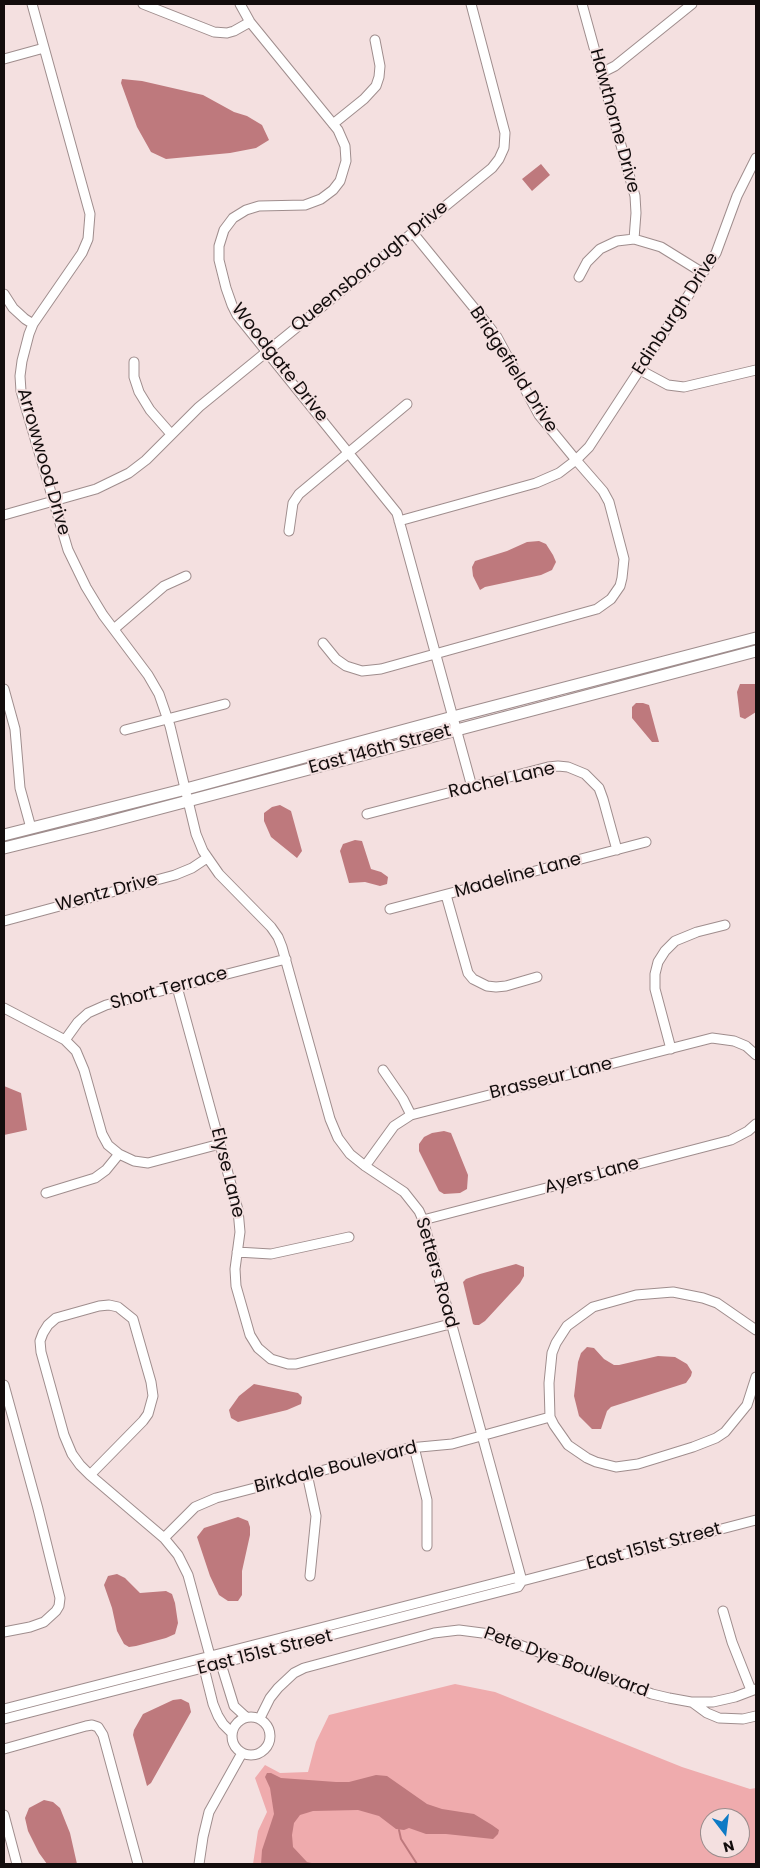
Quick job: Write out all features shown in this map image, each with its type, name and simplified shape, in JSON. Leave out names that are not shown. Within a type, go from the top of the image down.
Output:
[{"type":"main road","name":"East 146th Street","points":[[4,848],[187,795],[455,723],[756,638]]},
{"type":"main road","name":"East 146th Street","points":[[455,723],[756,651]]},
{"type":"main road","name":"East 146th Street","points":[[4,835],[187,795]]},
{"type":"street","name":"Arrowwood Drive","points":[[32,4],[85,194],[90,214],[90,225],[88,240],[82,253],[33,324],[22,361],[20,376],[22,391],[74,564],[86,587],[148,675],[159,694],[168,718],[187,795]]},
{"type":"street","points":[[143,4],[214,32],[234,31],[250,22]]},
{"type":"street","name":"Woodgate Drive","points":[[240,4],[250,22],[333,124],[342,139],[346,155],[342,176],[333,190],[325,197],[311,203],[267,205],[246,210],[230,222],[224,230],[220,241],[219,260],[232,305],[266,352],[392,505],[399,521],[472,787]]},
{"type":"street","name":"Queensborough Drive","points":[[4,515],[96,489],[116,481],[146,460],[199,407],[487,172],[499,159],[504,148],[504,127],[471,4]]},
{"type":"street","name":"Hawthorne Drive","points":[[582,4],[635,196],[634,239]]},
{"type":"street","points":[[602,73],[615,66],[692,4]]},
{"type":"street","points":[[333,124],[370,94],[376,86],[380,66],[375,40]]},
{"type":"street","points":[[4,59],[44,48]]},
{"type":"street","name":"Edinburgh Drive","points":[[399,521],[536,483],[559,473],[576,460],[588,447],[716,253],[737,196],[756,158]]},
{"type":"street","name":"Bridgefield Drive","points":[[324,643],[342,663],[362,671],[381,669],[590,611],[603,605],[616,592],[622,578],[624,559],[609,502],[603,491],[539,416],[497,337],[413,232]]},
{"type":"street","points":[[579,277],[586,262],[600,249],[617,241],[634,239],[661,248],[703,273]]},
{"type":"street","points":[[4,294],[13,308],[33,324]]},
{"type":"street","points":[[134,362],[134,377],[139,392],[150,410],[171,434]]},
{"type":"street","points":[[640,370],[668,385],[684,387],[756,370]]},
{"type":"street","points":[[289,531],[293,503],[299,494],[407,404]]},
{"type":"street","points":[[114,629],[164,586],[186,576]]},
{"type":"street","points":[[4,689],[15,729],[20,788],[30,828]]},
{"type":"street","points":[[125,730],[225,704]]},
{"type":"street","name":"Rachel Lane","points":[[367,814],[558,766],[578,770],[592,780],[601,794],[617,850]]},
{"type":"street","name":"Setters Road","points":[[187,795],[199,843],[207,858],[219,874],[271,927],[278,937],[286,959],[333,1128],[350,1154],[404,1192],[414,1204],[423,1220],[522,1581]]},
{"type":"street","name":"Madeline Lane","points":[[390,909],[646,842]]},
{"type":"street","name":"Wentz Drive","points":[[4,921],[175,875],[192,868],[207,858]]},
{"type":"street","points":[[446,895],[468,973],[473,979],[487,986],[496,987],[537,977]]},
{"type":"street","points":[[671,1049],[655,989],[655,974],[658,962],[664,951],[675,941],[697,932],[725,925]]},
{"type":"street","name":"Short Terrace","points":[[65,1040],[78,1022],[96,1009],[286,959]]},
{"type":"street","name":"Elyse Lane","points":[[177,987],[239,1216],[240,1232],[235,1269],[236,1286],[250,1335],[258,1348],[271,1359],[288,1364],[304,1363],[450,1324]]},
{"type":"street","points":[[4,1008],[71,1045],[79,1056],[105,1140],[118,1154],[134,1161],[148,1163],[220,1144]]},
{"type":"street","name":"Brasseur Lane","points":[[365,1166],[394,1126],[411,1115],[712,1038],[723,1038],[746,1046],[756,1056]]},
{"type":"street","points":[[383,1070],[403,1099],[411,1115]]},
{"type":"street","name":"Ayers Lane","points":[[423,1220],[731,1140],[748,1132],[756,1124]]},
{"type":"street","points":[[46,1193],[95,1178],[106,1170],[118,1154]]},
{"type":"street","points":[[237,1252],[271,1254],[349,1237]]},
{"type":"street","points":[[756,1330],[717,1304],[703,1298],[673,1292],[636,1295],[593,1307],[566,1326],[552,1353],[549,1383],[550,1417],[568,1445],[586,1458],[616,1467],[632,1465],[693,1448],[720,1435],[734,1422],[747,1405],[756,1377]]},
{"type":"street","points":[[90,1475],[143,1421],[148,1414],[153,1396],[151,1382],[133,1319],[118,1307],[109,1305],[56,1318],[48,1325],[40,1341],[41,1352],[64,1435],[72,1454],[90,1475],[164,1538],[178,1555],[188,1575],[210,1656]]},
{"type":"street","points":[[4,1385],[59,1590],[59,1606],[49,1618],[30,1627],[4,1632]]},
{"type":"street","name":"Birkdale Boulevard","points":[[164,1538],[186,1515],[204,1502],[414,1447],[452,1444],[550,1417]]},
{"type":"street","points":[[414,1447],[427,1500],[427,1546]]},
{"type":"street","points":[[307,1474],[316,1516],[310,1576]]},
{"type":"street","name":"East 151st Street","points":[[4,1710],[516,1578],[522,1581],[756,1520]]},
{"type":"street","name":"East 151st Street","points":[[4,1719],[518,1587],[522,1581]]},
{"type":"street","points":[[723,1610],[732,1642],[754,1690]]},
{"type":"street","name":"Pete Dye Boulevard","points":[[260,1718],[278,1688],[294,1673],[304,1668],[434,1633],[458,1630],[490,1634],[652,1694],[691,1702],[713,1702],[754,1690]]},
{"type":"street","points":[[221,1664],[234,1706],[246,1717]]},
{"type":"street","points":[[204,1668],[213,1704],[223,1724],[232,1733],[235,1747],[242,1753],[254,1755],[265,1749],[271,1738],[269,1726],[260,1718],[246,1717],[237,1723],[232,1733]]},
{"type":"street","name":"Pete Dye Boulevard","points":[[691,1702],[707,1713],[719,1718],[743,1719],[756,1716]]},
{"type":"street","points":[[4,1749],[86,1726],[92,1725],[98,1728],[103,1735],[138,1864]]},
{"type":"street","points":[[199,1864],[202,1837],[210,1812],[242,1753]]},
{"type":"street","points":[[4,1815],[17,1864]]},
{"type":"shaded area","points":[[122,79],[142,81],[203,95],[262,125],[269,140],[256,148],[230,153],[166,159],[151,152],[137,127],[121,83]]},
{"type":"shaded area","points":[[541,164],[550,175],[532,191],[522,179]]},
{"type":"shaded area","points":[[539,541],[546,544],[553,555],[556,562],[552,570],[541,575],[485,587],[480,590],[473,576],[472,567],[475,561],[507,551],[527,542]]},
{"type":"shaded area","points":[[740,684],[756,684],[756,712],[745,719],[740,717],[737,692]]},
{"type":"shaded area","points":[[636,703],[649,705],[659,742],[652,742],[632,718],[632,707]]},
{"type":"shaded area","points":[[280,805],[291,811],[302,851],[297,858],[271,837],[264,821],[264,813],[272,807]]},
{"type":"shaded area","points":[[355,840],[362,841],[371,869],[381,872],[388,877],[387,884],[380,886],[365,882],[349,883],[340,851],[343,844]]},
{"type":"shaded area","points":[[4,1086],[21,1093],[27,1130],[4,1135]]},
{"type":"shaded area","points":[[444,1131],[451,1133],[468,1175],[467,1189],[460,1193],[444,1194],[439,1191],[419,1151],[419,1144],[424,1137],[432,1133]]},
{"type":"shaded area","points":[[516,1264],[524,1267],[524,1276],[520,1283],[485,1321],[479,1325],[473,1324],[463,1282],[480,1274]]},
{"type":"shaded area","points":[[587,1347],[594,1348],[604,1359],[614,1365],[658,1356],[675,1357],[687,1364],[692,1372],[691,1376],[686,1383],[611,1407],[607,1411],[601,1429],[592,1429],[579,1416],[574,1396],[578,1362],[581,1353]]},
{"type":"shaded area","points":[[254,1384],[298,1393],[302,1397],[301,1404],[287,1410],[238,1422],[231,1418],[229,1410],[239,1396]]},
{"type":"shaded area","points":[[238,1517],[248,1521],[250,1535],[242,1571],[242,1595],[238,1601],[228,1601],[219,1595],[210,1576],[197,1537],[204,1528]]},
{"type":"shaded area","points":[[117,1574],[125,1578],[140,1593],[166,1591],[172,1594],[178,1623],[175,1634],[136,1646],[129,1647],[124,1644],[117,1631],[104,1585],[108,1576]]},
{"type":"shaded area","points":[[455,1684],[495,1692],[682,1767],[750,1789],[756,1788],[756,1864],[253,1864],[258,1831],[267,1812],[255,1778],[265,1765],[280,1773],[308,1772],[316,1742],[329,1715]]},
{"type":"shaded area","points":[[181,1699],[189,1703],[191,1712],[151,1783],[147,1786],[133,1735],[134,1730],[143,1714],[173,1700]]},
{"type":"shaded area","points":[[267,1773],[281,1778],[336,1782],[349,1782],[376,1775],[387,1776],[427,1804],[442,1809],[474,1814],[499,1830],[498,1834],[493,1839],[426,1834],[409,1828],[404,1830],[396,1829],[379,1816],[358,1810],[313,1811],[300,1815],[294,1823],[292,1835],[293,1847],[307,1862],[316,1864],[261,1864],[262,1850],[274,1814],[270,1788],[265,1777]]},
{"type":"shaded area","points":[[44,1800],[53,1802],[60,1808],[70,1833],[77,1864],[47,1864],[39,1853],[28,1831],[25,1818],[29,1808]]},
{"type":"waterway","points":[[399,1830],[401,1839],[417,1864]]}]
